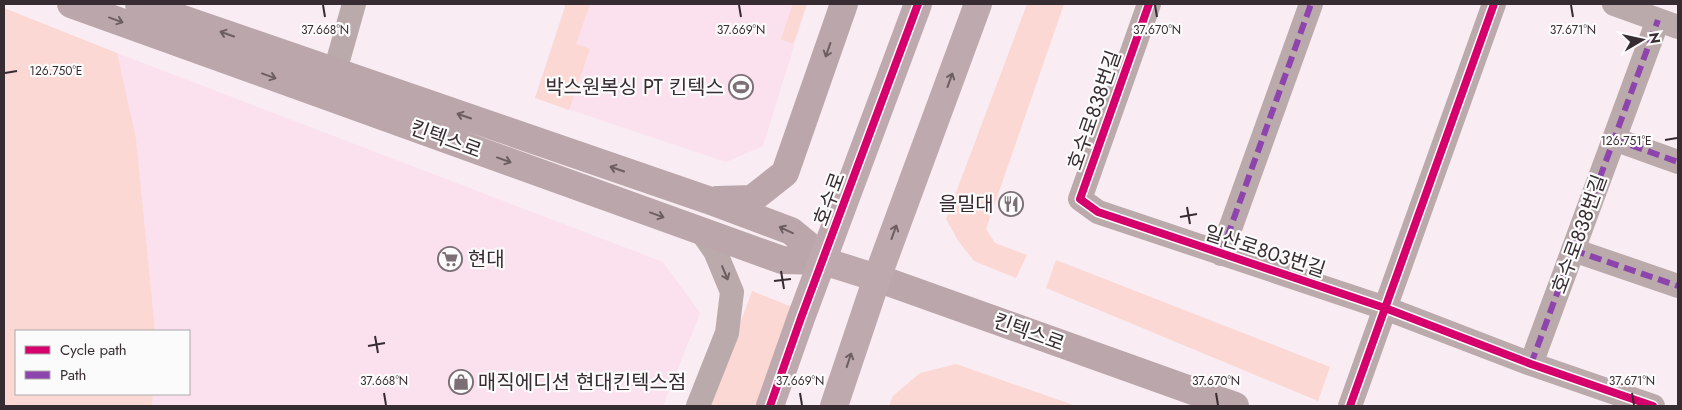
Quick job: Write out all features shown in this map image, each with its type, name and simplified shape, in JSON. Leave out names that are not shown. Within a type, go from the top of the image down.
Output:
[{"type":"main road","name":"킨텍스로","points":[[70,4],[782,260],[823,261],[877,278],[1235,406]]},
{"type":"main road","name":"킨텍스로","points":[[139,4],[708,200],[791,231],[823,261]]},
{"type":"main road","points":[[708,200],[752,199],[785,173],[844,4]]},
{"type":"main road","name":"호수로","points":[[770,406],[918,4]]},
{"type":"main road","points":[[834,406],[877,278],[978,4]]},
{"type":"street","points":[[335,72],[354,4]]},
{"type":"street","name":"호수로838번길","points":[[1080,199],[1149,4]]},
{"type":"street","points":[[1221,254],[1311,4]]},
{"type":"street","points":[[1350,406],[1494,4]]},
{"type":"street","name":"호수로838번길","points":[[1531,364],[1614,140],[1668,23],[1614,4]]},
{"type":"street","points":[[1614,140],[1678,162]]},
{"type":"street","name":"일산로803번길","points":[[1080,199],[1098,212],[1385,308],[1531,364],[1653,406]]},
{"type":"street","points":[[698,406],[727,332],[732,292],[715,251],[701,231]]},
{"type":"street","points":[[1573,250],[1678,286]]},
{"type":"shaded area","points":[[566,4],[807,4],[763,146],[726,162],[535,98]]},
{"type":"shaded area","points":[[566,4],[590,4],[576,44],[590,49],[569,110],[535,98]]},
{"type":"shaded area","points":[[793,4],[807,4],[793,44],[781,39]]},
{"type":"shaded area","points":[[1027,4],[1064,4],[986,229],[995,243],[1027,255],[1016,278],[974,261],[959,242],[946,219]]},
{"type":"shaded area","points":[[4,8],[117,53],[136,139],[155,330],[15,330],[15,395],[153,395],[152,406],[4,406]]},
{"type":"shaded area","points":[[117,53],[663,262],[700,313],[663,406],[152,406],[153,395],[190,395],[190,330],[155,330]]},
{"type":"shaded area","points":[[1056,260],[1330,367],[1318,401],[1046,288]]},
{"type":"shaded area","points":[[752,291],[800,310],[764,406],[710,406]]},
{"type":"shaded area","points":[[956,364],[1076,406],[889,406],[893,396],[920,373]]},
{"type":"marked path","points":[[1221,254],[1311,4]]},
{"type":"marked path","points":[[1531,364],[1658,20]]},
{"type":"marked path","points":[[1614,139],[1678,162]]},
{"type":"marked path","points":[[1573,250],[1678,286]]},
{"type":"cycle path","points":[[770,406],[918,4]]},
{"type":"cycle path","points":[[1149,4],[1080,199],[1098,212],[1385,308],[1531,364],[1653,406]]},
{"type":"cycle path","points":[[1350,406],[1494,4]]},
{"type":"place","name":"박스원복싱 PT 킨텍스","points":[[741,87]]},
{"type":"place","name":"을밀대","points":[[1011,204]]},
{"type":"place","name":"현대","points":[[450,259]]},
{"type":"place","name":"매직에디션 현대킨텍스점","points":[[461,382]]}]
